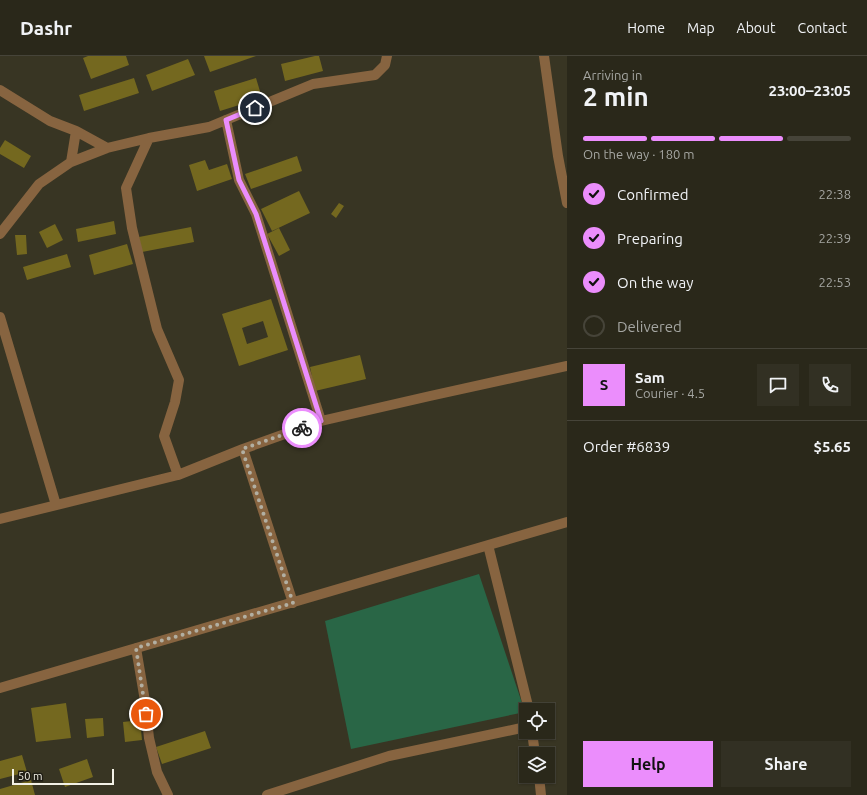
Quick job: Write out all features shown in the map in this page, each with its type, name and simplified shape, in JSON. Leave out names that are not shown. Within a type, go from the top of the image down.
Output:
[{"type":"street","points":[[0,234],[40,184],[71,162],[107,148],[149,138],[208,127],[313,84],[375,75],[385,65],[387,56]]},
{"type":"street","points":[[544,56],[558,156],[567,199]]},
{"type":"street","points":[[0,90],[50,121],[76,131],[107,148]]},
{"type":"street","points":[[226,120],[239,180],[256,214],[321,421]]},
{"type":"street","points":[[71,162],[76,131]]},
{"type":"street","points":[[149,138],[126,188],[132,228],[157,329],[180,380],[164,436],[178,474]]},
{"type":"street","points":[[0,317],[56,505]]},
{"type":"street","points":[[0,520],[178,474],[321,421],[567,366]]},
{"type":"street","points":[[242,449],[293,603]]},
{"type":"street","points":[[0,688],[567,522]]},
{"type":"street","points":[[488,545],[527,703]]},
{"type":"street","points":[[136,648],[145,701],[149,738],[157,772],[168,795]]},
{"type":"street","points":[[267,795],[389,756],[519,728]]},
{"type":"street","points":[[540,783],[541,795]]},
{"type":"green space","points":[[479,574],[522,703],[519,703],[519,713],[351,749],[325,621]]},
{"type":"building","points":[[88,56],[126,56],[129,65],[91,79],[83,58]]},
{"type":"building","points":[[204,56],[256,56],[210,72]]},
{"type":"building","points":[[319,56],[323,71],[285,81],[281,64]]},
{"type":"building","points":[[188,59],[195,75],[152,91],[146,75]]},
{"type":"building","points":[[134,78],[139,93],[84,111],[79,95]]},
{"type":"building","points":[[256,78],[262,98],[220,111],[214,91]]},
{"type":"building","points":[[5,140],[31,156],[24,168],[0,154],[0,148]]},
{"type":"building","points":[[297,156],[302,171],[251,189],[245,174]]},
{"type":"building","points":[[205,160],[209,170],[227,164],[232,179],[197,191],[189,165]]},
{"type":"building","points":[[299,191],[310,213],[272,231],[261,209]]},
{"type":"building","points":[[339,203],[344,206],[336,218],[331,214]]},
{"type":"building","points":[[114,221],[116,234],[78,242],[76,229]]},
{"type":"building","points":[[55,224],[63,240],[47,248],[39,232]]},
{"type":"building","points":[[191,227],[194,242],[142,252],[139,237]]},
{"type":"building","points":[[279,228],[290,250],[279,256],[267,234]]},
{"type":"building","points":[[15,235],[26,235],[27,254],[17,255]]},
{"type":"building","points":[[127,244],[133,264],[94,275],[89,255]]},
{"type":"building","points":[[67,254],[71,267],[27,280],[23,267]]},
{"type":"building","points":[[271,299],[288,350],[239,366],[222,314]],"holes":[[[263,321],[268,337],[247,344],[242,328]]]},
{"type":"building","points":[[360,355],[366,379],[315,391],[310,367]]},
{"type":"building","points":[[66,703],[71,738],[36,742],[31,708]]},
{"type":"building","points":[[103,718],[104,736],[87,738],[85,719]]},
{"type":"building","points":[[140,720],[142,740],[125,742],[123,722]]},
{"type":"building","points":[[205,731],[211,748],[162,764],[156,747]]},
{"type":"building","points":[[22,755],[27,772],[0,779],[0,761]]},
{"type":"building","points":[[87,759],[93,777],[65,787],[59,769]]},
{"type":"building","points":[[31,780],[35,795],[0,795],[0,789]]},
{"type":"way so far","points":[[146,714],[136,648],[293,603],[242,449],[302,428]]},
{"type":"route","points":[[255,108],[226,120],[239,180],[256,214],[321,421],[302,428]]}]
